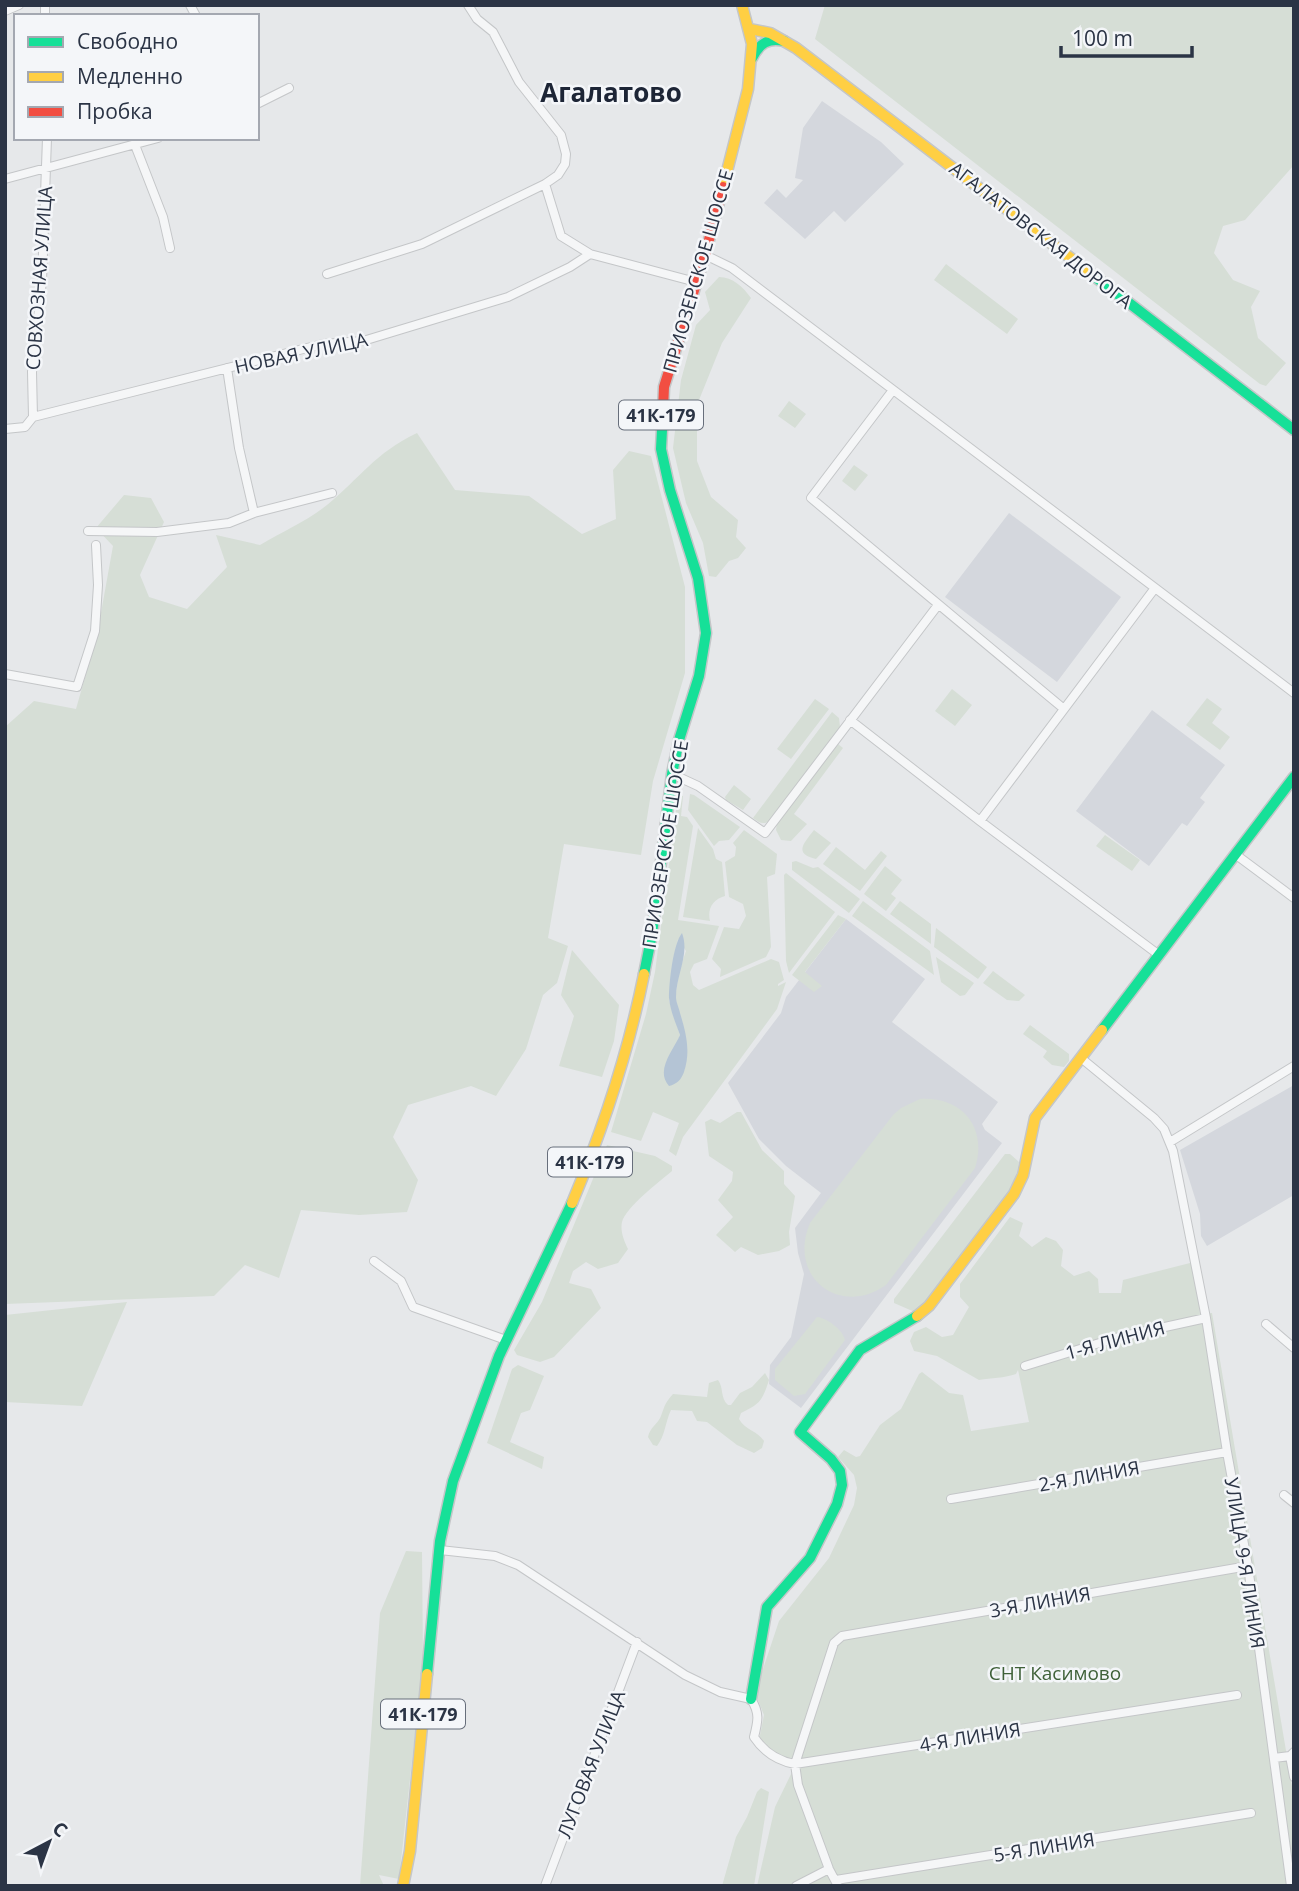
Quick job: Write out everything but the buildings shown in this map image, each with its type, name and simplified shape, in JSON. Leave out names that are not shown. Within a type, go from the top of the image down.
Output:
[{"type":"main road","name":"41К-179","points":[[742,5],[750,29],[752,58]]},
{"type":"main road","name":"АГАЛАТОВСКАЯ ДОРОГА","points":[[750,29],[773,32],[1294,430]]},
{"type":"main road","points":[[752,58],[756,50],[768,40],[786,42]]},
{"type":"main road","name":"ПРИОЗЕРСКОЕ ШОССЕ","points":[[440,1546],[453,1481],[506,1340],[587,1171],[619,1077],[639,1000],[652,934],[672,774],[679,740],[699,676],[706,633],[698,578],[670,490],[661,449],[661,410],[671,362],[705,255],[748,89],[752,58]]},
{"type":"main road","points":[[751,1699],[767,1607],[810,1558],[837,1504],[842,1485],[840,1471],[831,1459],[800,1433],[860,1350],[872,1340],[918,1317],[929,1306],[1014,1194],[1023,1175],[1035,1118],[1294,777]]},
{"type":"main road","name":"41К-179","points":[[403,1886],[410,1851],[440,1546]]},
{"type":"street","points":[[5,11],[19,5]]},
{"type":"street","points":[[327,274],[422,244],[545,184],[558,175],[565,164],[566,154],[561,135],[519,82],[493,32],[477,19],[468,5]]},
{"type":"street","points":[[259,103],[289,88]]},
{"type":"street","name":"СОВХОЗНАЯ УЛИЦА","points":[[33,417],[32,372],[42,281],[47,140]]},
{"type":"street","points":[[5,179],[151,140]]},
{"type":"street","points":[[135,145],[163,217],[170,248]]},
{"type":"street","points":[[545,184],[562,236],[590,254],[696,282]]},
{"type":"street","name":"НОВАЯ УЛИЦА","points":[[5,429],[25,427],[33,417],[323,344],[363,341],[508,297],[570,267],[590,254]]},
{"type":"street","points":[[705,255],[732,268],[1294,693]]},
{"type":"street","points":[[227,368],[239,448],[254,513]]},
{"type":"street","points":[[892,390],[811,498],[1064,709]]},
{"type":"street","points":[[88,531],[157,532],[229,523],[254,513],[332,493]]},
{"type":"street","points":[[5,674],[77,687],[95,631],[98,585],[96,545]]},
{"type":"street","points":[[979,821],[1155,589]]},
{"type":"street","points":[[672,774],[698,786],[765,833],[937,605]]},
{"type":"street","points":[[850,720],[979,821],[1159,955]]},
{"type":"street","points":[[1236,854],[1294,898]]},
{"type":"street","points":[[1081,1058],[1154,1118],[1164,1129],[1170,1142],[1294,1066]]},
{"type":"street","name":"УЛИЦА 9-Я ЛИНИЯ","points":[[1170,1142],[1206,1318],[1248,1566],[1291,1886]]},
{"type":"street","points":[[374,1261],[401,1281],[413,1307],[506,1340]]},
{"type":"street","name":"1-Я ЛИНИЯ","points":[[1025,1366],[1119,1337],[1206,1318]]},
{"type":"street","points":[[1266,1324],[1294,1348]]},
{"type":"street","name":"2-Я ЛИНИЯ","points":[[951,1499],[1227,1452]]},
{"type":"street","points":[[1284,1495],[1294,1503]]},
{"type":"street","points":[[440,1546],[495,1556],[519,1565],[685,1675],[720,1692],[751,1699],[759,1717],[754,1737],[759,1745],[780,1762],[795,1765],[798,1785],[829,1869],[837,1883]]},
{"type":"street","name":"3-Я ЛИНИЯ","points":[[795,1765],[834,1643],[842,1636],[1248,1566]]},
{"type":"street","name":"ЛУГОВАЯ УЛИЦА","points":[[545,1886],[636,1642]]},
{"type":"street","name":"4-Я ЛИНИЯ","points":[[795,1765],[1237,1695]]},
{"type":"street","points":[[1274,1758],[1292,1754],[1294,1776]]},
{"type":"street","name":"5-Я ЛИНИЯ","points":[[837,1883],[1251,1813]]},
{"type":"street","points":[[796,1886],[829,1869]]},
{"type":"shaded area","points":[[822,101],[881,142],[904,164],[845,222],[834,211],[805,239],[764,203],[777,189],[786,198],[803,180],[795,178],[803,128]]},
{"type":"shaded area","points":[[1009,513],[1121,597],[1057,682],[945,597]]},
{"type":"shaded area","points":[[1152,710],[1225,765],[1200,798],[1205,802],[1187,826],[1182,823],[1149,866],[1076,811]]},
{"type":"shaded area","points":[[846,919],[925,979],[892,1022],[998,1102],[982,1124],[985,1130],[1002,1143],[801,1408],[769,1384],[770,1365],[791,1337],[804,1274],[795,1228],[821,1193],[786,1166],[759,1139],[728,1083],[781,1013],[786,997]]},
{"type":"shaded area","points":[[1294,1085],[1294,1195],[1207,1246],[1201,1236],[1200,1214],[1180,1150]]},
{"type":"green space","points":[[825,5],[1294,5],[1294,165],[1245,220],[1223,226],[1214,253],[1233,280],[1260,291],[1251,307],[1258,338],[1286,363],[1266,386],[1260,384],[815,39]]},
{"type":"green space","points":[[946,264],[1018,319],[1007,334],[934,280]]},
{"type":"green space","points":[[719,277],[737,283],[751,298],[722,343],[697,405],[697,461],[711,497],[738,520],[736,537],[746,548],[738,558],[729,561],[716,577],[709,576],[703,543],[686,503],[673,448],[681,380],[696,325],[710,310],[705,292]]},
{"type":"green space","points":[[789,401],[806,414],[795,428],[778,416]]},
{"type":"green space","points":[[417,433],[455,490],[529,496],[582,534],[616,519],[613,470],[629,451],[651,456],[685,587],[685,673],[653,781],[641,855],[564,844],[548,938],[568,946],[557,983],[543,995],[526,1049],[496,1096],[471,1086],[408,1105],[393,1137],[418,1180],[407,1212],[359,1215],[301,1210],[279,1278],[245,1265],[214,1296],[5,1304],[5,727],[34,701],[76,709],[97,635],[113,546],[96,528],[124,495],[151,498],[164,522],[140,575],[149,597],[187,609],[227,567],[216,535],[260,545],[319,511],[379,457]]},
{"type":"green space","points":[[854,465],[868,475],[855,491],[842,481]]},
{"type":"green space","points":[[952,689],[972,705],[955,726],[935,711]]},
{"type":"green space","points":[[1207,698],[1222,709],[1212,723],[1230,737],[1220,750],[1186,725]]},
{"type":"green space","points":[[815,699],[829,709],[791,759],[777,749]]},
{"type":"green space","points":[[832,712],[839,718],[840,727],[771,819],[762,823],[753,818]]},
{"type":"green space","points":[[838,744],[843,748],[794,814],[807,824],[791,841],[781,840],[776,830],[777,823]]},
{"type":"green space","points":[[734,785],[751,799],[743,810],[726,800],[725,797]]},
{"type":"green space","points":[[690,794],[740,827],[729,840],[719,841],[714,846],[688,810]]},
{"type":"green space","points":[[678,795],[683,796],[681,816],[687,817],[693,826],[678,920],[719,926],[707,959],[694,964],[690,972],[693,985],[699,990],[771,959],[779,962],[784,980],[778,986],[786,982],[777,1009],[683,1137],[676,1156],[669,1151],[679,1123],[653,1112],[641,1141],[611,1132],[646,1014],[655,972]],"holes":[[[678,939],[686,951],[676,994],[687,1050],[684,1071],[678,1040],[680,1035],[669,1000]]]},
{"type":"green space","points":[[698,828],[713,849],[716,859],[722,862],[725,896],[712,905],[709,912],[710,921],[683,917]]},
{"type":"green space","points":[[744,830],[777,854],[775,874],[767,877],[771,947],[766,957],[720,977],[721,969],[712,959],[724,927],[739,929],[746,916],[743,904],[729,897],[725,862],[735,856],[736,847],[733,843]]},
{"type":"green space","points":[[814,830],[831,843],[816,859],[803,851],[804,844]]},
{"type":"green space","points":[[1105,835],[1140,860],[1132,871],[1096,846]]},
{"type":"green space","points":[[836,847],[865,870],[881,851],[887,856],[860,891],[823,864]]},
{"type":"green space","points":[[792,862],[813,868],[818,867],[860,899],[849,913],[792,870]]},
{"type":"green space","points":[[885,866],[902,880],[891,894],[896,898],[886,911],[864,894]]},
{"type":"green space","points":[[786,873],[835,912],[789,973],[786,961]]},
{"type":"green space","points":[[863,901],[930,951],[934,975],[852,916]]},
{"type":"green space","points":[[900,901],[931,924],[931,944],[890,914]]},
{"type":"green space","points":[[838,915],[846,919],[805,972],[822,986],[814,992],[792,975]]},
{"type":"green space","points":[[936,928],[987,967],[978,979],[934,947]]},
{"type":"green space","points":[[572,950],[619,1005],[614,1041],[602,1077],[559,1066],[574,1016],[561,995]]},
{"type":"green space","points":[[936,957],[974,983],[965,995],[960,996],[941,982]]},
{"type":"green space","points":[[993,971],[1025,995],[1019,1001],[1007,1000],[983,983]]},
{"type":"green space","points":[[1030,1025],[1069,1054],[1069,1061],[1064,1067],[1052,1065],[1043,1057],[1047,1051],[1023,1034]]},
{"type":"green space","points":[[920,1099],[935,1099],[948,1103],[968,1117],[978,1140],[975,1168],[886,1285],[868,1294],[851,1297],[835,1294],[822,1286],[812,1275],[806,1260],[805,1242],[810,1223],[893,1115]]},
{"type":"green space","points":[[741,1112],[762,1150],[784,1171],[784,1184],[795,1196],[789,1232],[790,1245],[779,1251],[758,1255],[741,1247],[735,1252],[716,1235],[733,1217],[718,1200],[732,1181],[733,1172],[709,1156],[705,1122],[711,1119],[720,1123]]},
{"type":"green space","points":[[607,1145],[655,1156],[672,1166],[672,1171],[625,1216],[622,1229],[628,1249],[618,1263],[598,1269],[586,1262],[573,1271],[569,1283],[591,1289],[601,1308],[554,1357],[540,1362],[517,1355],[514,1350],[542,1302]]},
{"type":"green space","points":[[1005,1154],[1010,1154],[1019,1162],[1014,1187],[917,1313],[894,1303],[894,1299]]},
{"type":"green space","name":"СНТ Касимово","points":[[1010,1217],[1023,1223],[1019,1236],[1032,1247],[1046,1237],[1056,1241],[1063,1250],[1061,1266],[1074,1276],[1089,1271],[1098,1279],[1099,1293],[1121,1293],[1123,1280],[1194,1262],[1200,1314],[1212,1313],[1294,1798],[1294,1886],[757,1886],[775,1807],[793,1770],[792,1762],[781,1759],[759,1740],[764,1715],[755,1693],[779,1621],[829,1558],[854,1505],[857,1488],[854,1475],[838,1457],[844,1450],[856,1457],[860,1456],[880,1425],[901,1409],[922,1372],[949,1393],[963,1395],[971,1431],[1029,1422],[1018,1370],[1016,1374],[979,1380],[937,1356],[914,1351],[910,1341],[914,1332],[926,1327],[942,1337],[953,1335],[969,1307],[960,1297],[960,1284]]},
{"type":"green space","points":[[127,1302],[82,1406],[5,1402],[5,1315]]},
{"type":"green space","points":[[817,1317],[834,1325],[845,1340],[805,1394],[794,1396],[775,1380],[775,1369]]},
{"type":"green space","points":[[518,1365],[544,1376],[530,1410],[521,1413],[510,1442],[544,1457],[542,1469],[487,1443],[512,1369]]},
{"type":"green space","points":[[765,1373],[769,1380],[762,1397],[757,1404],[741,1413],[739,1419],[764,1441],[762,1448],[754,1453],[737,1445],[707,1422],[697,1421],[692,1411],[671,1410],[657,1446],[653,1445],[648,1437],[673,1394],[707,1397],[709,1383],[718,1380],[724,1399],[731,1405],[740,1393],[752,1387]]},
{"type":"green space","points":[[406,1551],[422,1552],[423,1661],[399,1879],[379,1875],[384,1886],[360,1886],[380,1613]]},
{"type":"green space","points":[[761,1788],[769,1792],[754,1886],[722,1886],[736,1837]]},
{"type":"water","points":[[682,933],[684,957],[676,997],[686,1035],[687,1057],[682,1077],[669,1086],[665,1080],[664,1067],[680,1035],[669,998],[670,983],[674,954]]},
{"type":"traffic: fast","points":[[752,58],[765,43],[773,40],[784,41]]},
{"type":"traffic: fast","points":[[1085,269],[1294,430]]},
{"type":"traffic: fast","points":[[644,974],[652,934],[672,774],[679,740],[699,676],[706,633],[698,578],[670,490],[661,449],[663,410]]},
{"type":"traffic: fast","points":[[1102,1030],[1294,777]]},
{"type":"traffic: fast","points":[[427,1674],[440,1541],[453,1481],[499,1356],[572,1203]]},
{"type":"traffic: fast","points":[[751,1699],[767,1607],[810,1558],[837,1504],[842,1485],[840,1471],[831,1459],[800,1432],[860,1350],[917,1316]]},
{"type":"traffic: slow","points":[[723,187],[748,89],[752,44],[742,5]]},
{"type":"traffic: slow","points":[[750,29],[770,33],[796,48],[1085,269]]},
{"type":"traffic: slow","points":[[572,1203],[614,1091],[644,974]]},
{"type":"traffic: slow","points":[[917,1316],[929,1306],[1014,1194],[1023,1175],[1035,1118],[1102,1030]]},
{"type":"traffic: slow","points":[[403,1886],[410,1851],[427,1674]]},
{"type":"traffic: jam","points":[[663,410],[664,387],[723,187]]},
{"type":"district","name":"Агалатово","points":[[611,92]]}]
